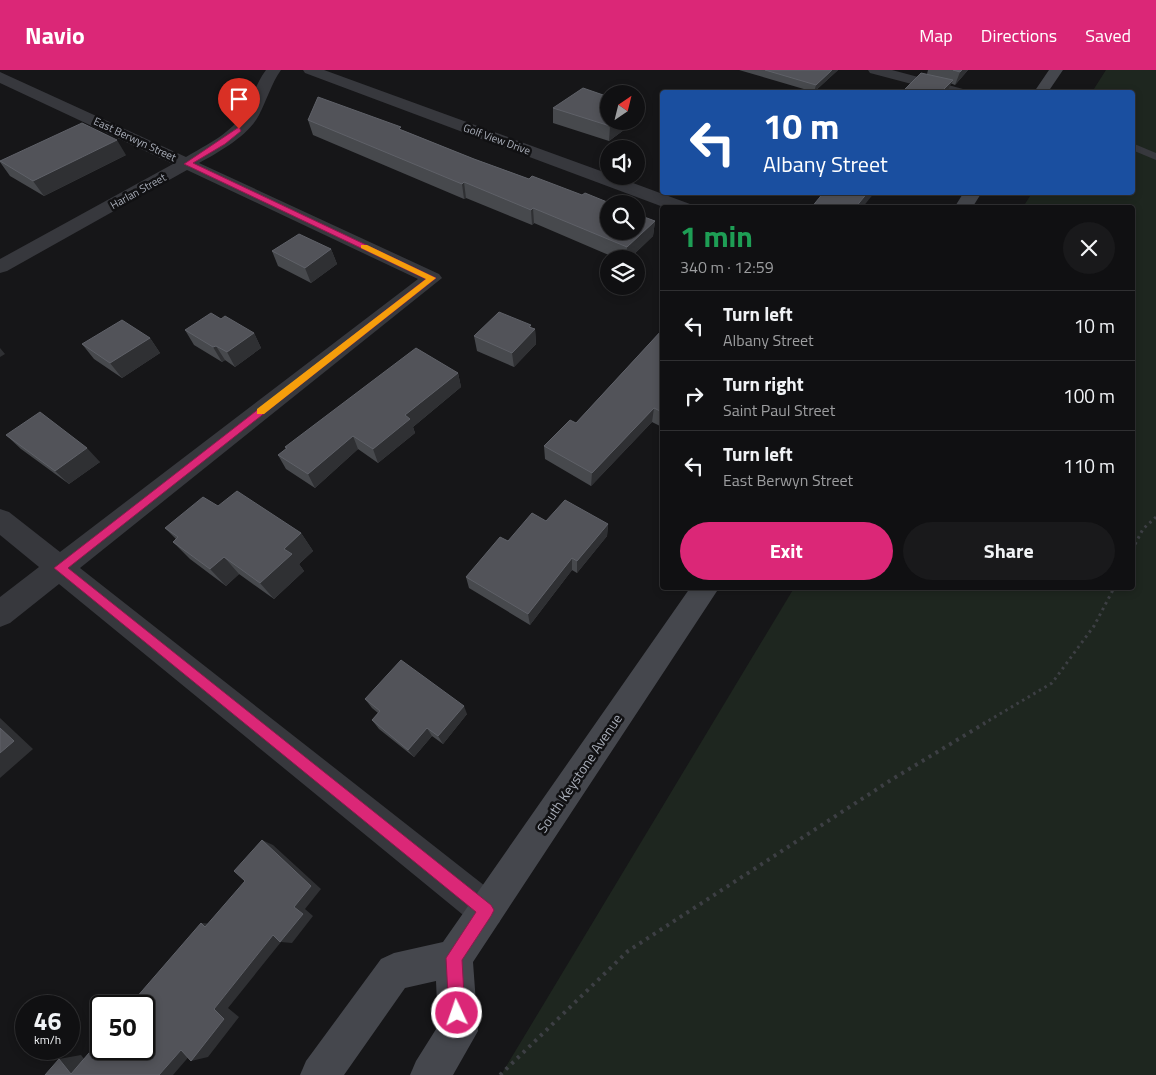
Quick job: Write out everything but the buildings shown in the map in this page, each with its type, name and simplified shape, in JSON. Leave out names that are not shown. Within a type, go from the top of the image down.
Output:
[{"type":"main road","points":[[1042,90],[1056,70]]},
{"type":"main road","name":"South Keystone Avenue","points":[[454,958],[704,590]]},
{"type":"main road","points":[[320,1075],[394,972],[454,958],[458,1031],[430,1075]]},
{"type":"street","name":"Harlan Street","points":[[0,267],[223,143],[239,129],[257,104],[265,82],[274,70]]},
{"type":"street","name":"Golf View Drive","points":[[310,70],[676,205]]},
{"type":"street","points":[[875,70],[950,90]]},
{"type":"street","name":"East Berwyn Street","points":[[0,77],[432,278],[60,568]]},
{"type":"street","points":[[0,520],[486,910]]},
{"type":"street","points":[[0,614],[60,568]]},
{"type":"lane","points":[[1135,147],[1156,157]]},
{"type":"path","points":[[1135,544],[1143,529],[1156,517]]},
{"type":"path","points":[[500,1075],[628,951],[891,780],[1052,683],[1094,626],[1113,590]]},
{"type":"shaded area","points":[[1106,70],[1156,70],[1156,1075],[501,1075],[793,590],[1135,590],[1135,205],[1024,205],[1031,195],[1135,195],[1135,90],[1093,90]]},
{"type":"slow traffic","points":[[261,412],[432,278],[364,246]]},
{"type":"route","points":[[239,129],[223,143],[188,164],[432,278],[60,568],[486,910],[454,958],[457,1013]]}]
